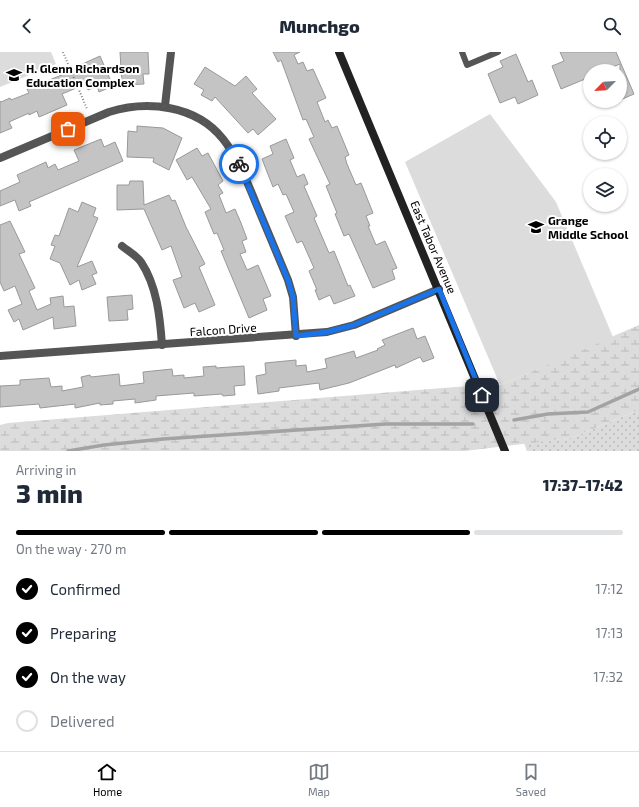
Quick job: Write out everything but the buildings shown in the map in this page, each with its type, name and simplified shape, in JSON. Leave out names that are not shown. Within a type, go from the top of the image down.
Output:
[{"type":"main road","name":"East Tabor Avenue","points":[[339,52],[439,289],[505,451]]},
{"type":"street","points":[[165,106],[171,52]]},
{"type":"street","points":[[0,158],[125,106],[145,104],[165,106],[187,113],[204,122],[222,137],[237,158],[288,280],[293,297],[296,336]]},
{"type":"street","points":[[122,246],[141,262],[154,292],[160,313],[162,345]]},
{"type":"street","name":"Falcon Drive","points":[[0,356],[296,336],[327,332],[354,325],[439,289]]},
{"type":"lane","points":[[462,52],[468,65],[498,52]]},
{"type":"path","points":[[63,52],[87,109]]},
{"type":"green space","name":"H. Glenn Richardson Education Complex","points":[[0,52],[51,52],[56,64],[0,87]]},
{"type":"green space","points":[[490,114],[556,202],[613,337],[500,385],[405,162]]},
{"type":"green space","points":[[639,325],[639,410],[571,438],[465,451],[0,451],[0,425],[8,423],[455,387],[500,385]]},
{"type":"green space","points":[[639,410],[639,451],[527,451],[524,443],[571,438]]},
{"type":"waterway","points":[[514,420],[548,414],[588,412],[639,389]]},
{"type":"waterway","points":[[68,451],[104,445],[163,439],[386,424],[473,424]]},
{"type":"way so far","points":[[68,129],[125,106],[145,104],[165,106],[187,113],[204,122],[222,137],[237,158],[239,164]]},
{"type":"place","name":"H. Glenn Richardson Education Complex","points":[[14,75]]},
{"type":"place","name":"Grange Middle School","points":[[536,227]]},
{"type":"route","points":[[239,164],[288,280],[293,297],[296,336],[327,332],[354,325],[439,289],[482,395]]}]
